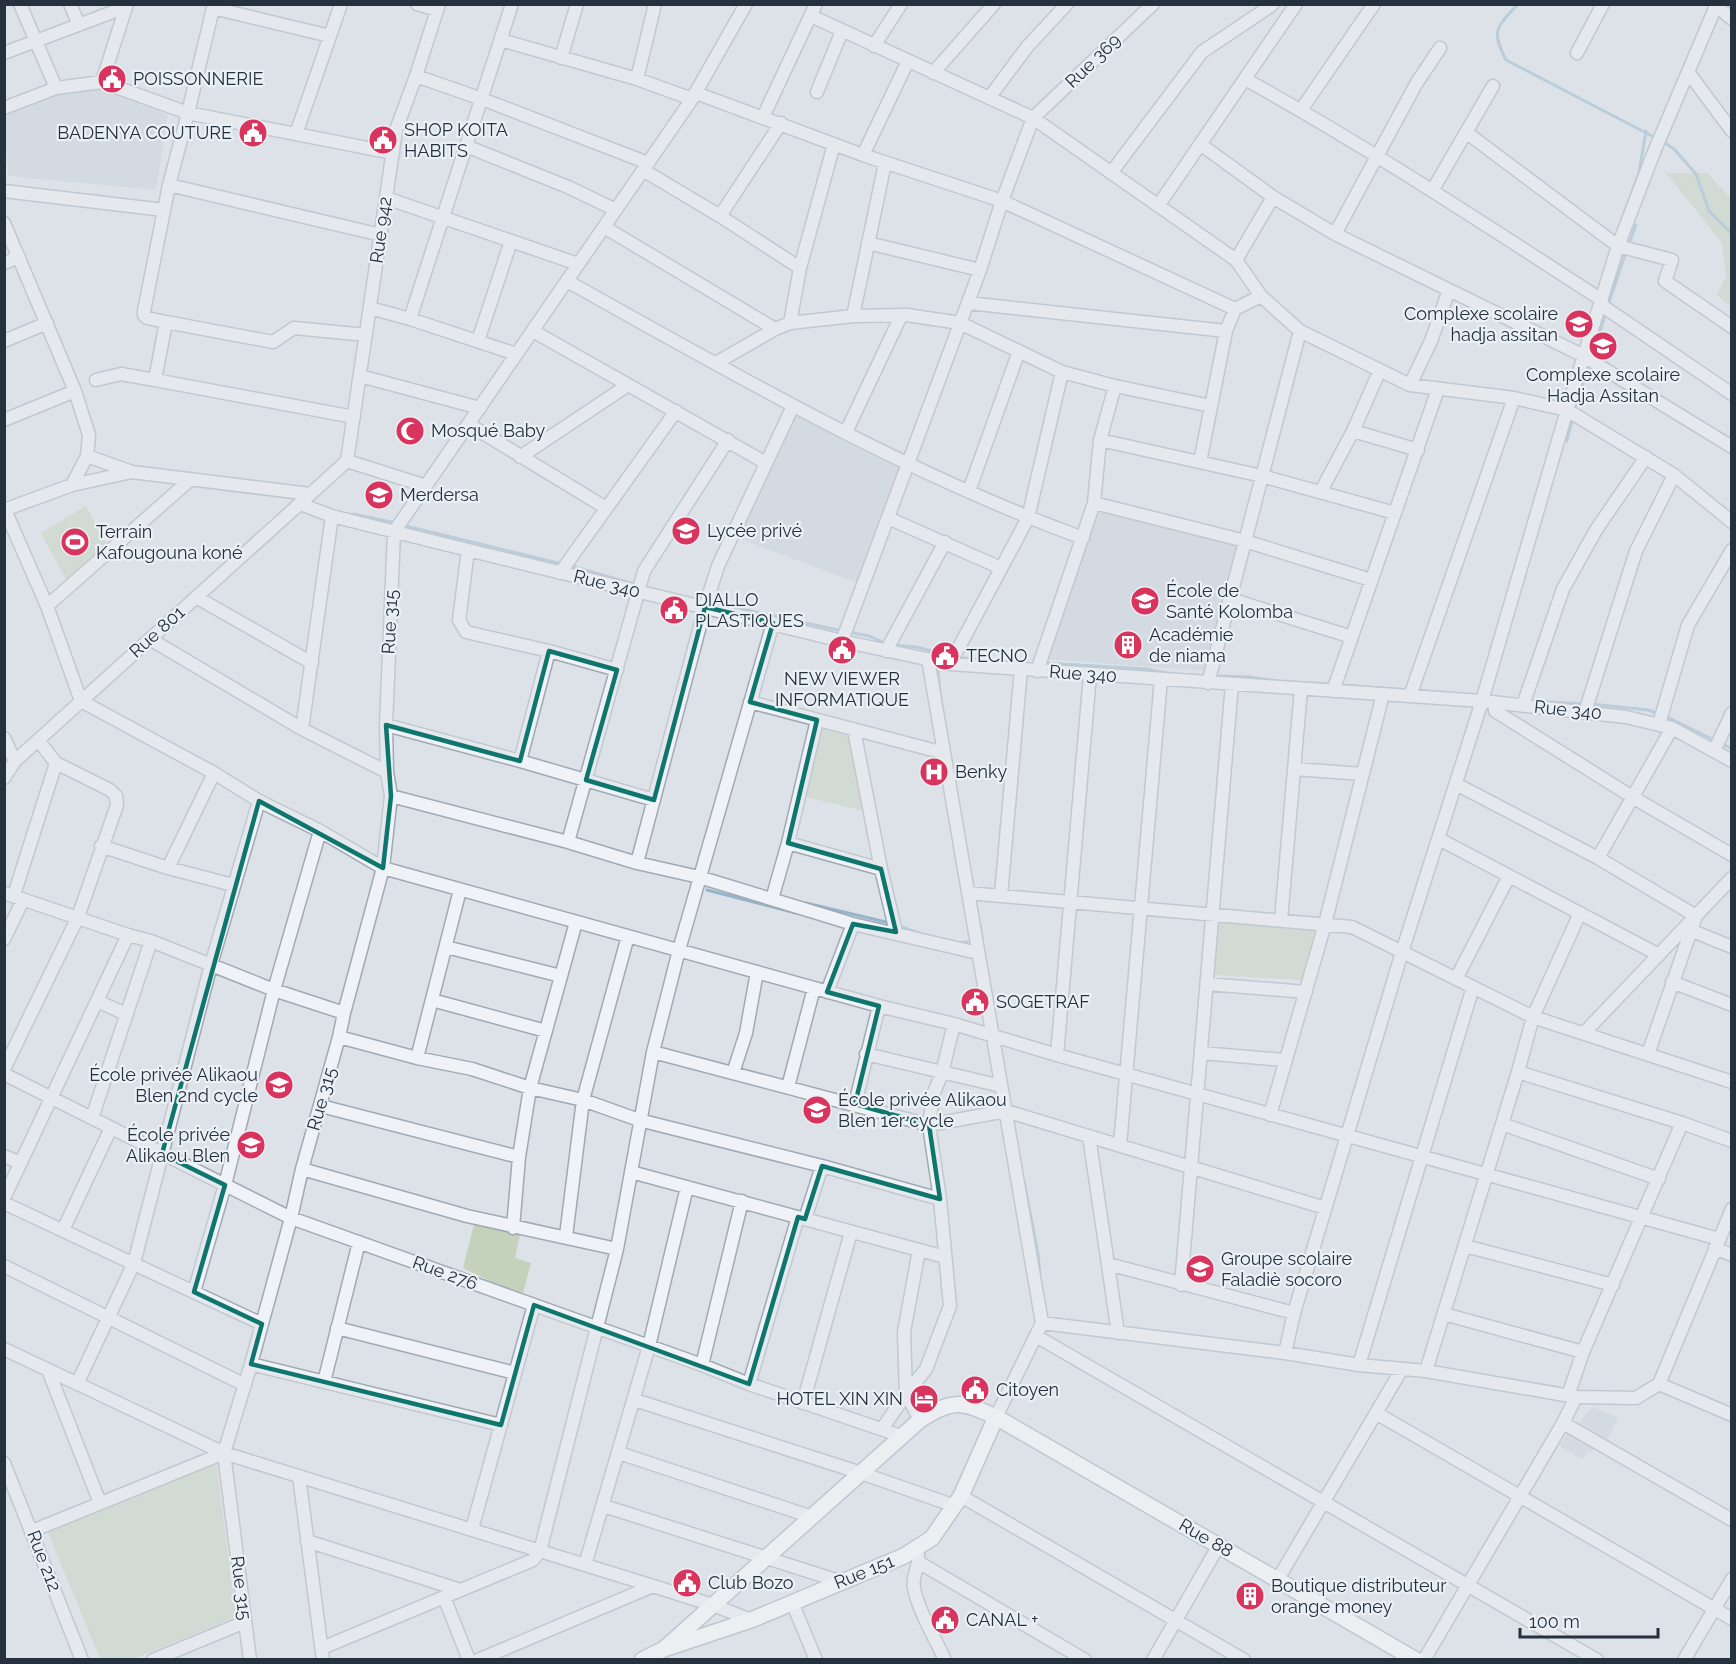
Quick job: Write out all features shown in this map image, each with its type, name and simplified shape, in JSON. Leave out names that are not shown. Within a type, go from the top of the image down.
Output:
[{"type":"main road","name":"Rue 88","points":[[664,1649],[900,1436],[940,1407],[967,1404],[996,1417],[1416,1659]]},
{"type":"main road","name":"Rue 151","points":[[664,1649],[751,1620],[904,1556],[918,1556],[958,1501],[996,1417]]},
{"type":"main road","points":[[642,1659],[664,1649]]},
{"type":"street","points":[[20,4],[56,88]]},
{"type":"street","points":[[70,4],[79,25]]},
{"type":"street","points":[[296,134],[341,4]]},
{"type":"street","points":[[417,4],[438,7]]},
{"type":"street","points":[[410,319],[512,4]]},
{"type":"street","points":[[561,58],[577,4]]},
{"type":"street","points":[[637,79],[655,4]]},
{"type":"street","points":[[394,532],[694,96],[746,4]]},
{"type":"street","points":[[763,117],[816,4]]},
{"type":"street","points":[[874,46],[901,4]]},
{"type":"street","points":[[933,73],[994,4]]},
{"type":"street","points":[[989,98],[1027,46],[1067,4]]},
{"type":"street","name":"Rue 369","points":[[1033,118],[1153,4]]},
{"type":"street","points":[[1158,206],[1296,4]]},
{"type":"street","points":[[1300,110],[1374,4]]},
{"type":"street","points":[[1577,52],[1603,4]]},
{"type":"street","points":[[1111,173],[1202,52],[1271,5],[1287,17]]},
{"type":"street","points":[[1285,1353],[1294,1313],[1402,952],[1456,784],[1488,702],[1567,410],[1618,246],[1666,121],[1715,5],[1731,18]]},
{"type":"street","points":[[4,53],[127,6]]},
{"type":"street","points":[[102,82],[127,6]]},
{"type":"street","points":[[330,36],[214,6],[169,186],[144,313],[147,318],[273,342],[294,328],[366,335]]},
{"type":"street","name":"Rue 942","points":[[347,461],[396,130],[438,7]]},
{"type":"street","points":[[811,16],[1033,118],[1236,260],[1261,296],[1300,331],[1410,385],[1514,398],[1567,410],[1674,475],[1731,522]]},
{"type":"street","points":[[817,92],[842,31]]},
{"type":"street","points":[[501,40],[763,117],[885,163],[1002,201],[1235,309]]},
{"type":"street","points":[[1335,234],[1416,84],[1440,48]]},
{"type":"street","points":[[863,155],[908,61]]},
{"type":"street","points":[[1688,72],[1731,131]]},
{"type":"street","points":[[416,76],[482,99],[646,167],[800,268]]},
{"type":"street","points":[[1245,79],[1432,191],[1602,302],[1731,394]]},
{"type":"street","points":[[4,108],[56,88],[102,82],[188,113],[393,153]]},
{"type":"street","points":[[1432,191],[1493,86]]},
{"type":"street","points":[[842,641],[968,303],[1033,118]]},
{"type":"street","points":[[720,216],[781,123]]},
{"type":"street","points":[[1467,133],[1618,246],[1672,261],[1665,281],[1731,327]]},
{"type":"street","points":[[790,322],[800,268],[834,144]]},
{"type":"street","points":[[1200,144],[1273,197],[1335,234],[1585,357],[1731,447]]},
{"type":"street","points":[[466,146],[568,187],[616,210]]},
{"type":"street","points":[[853,316],[885,163]]},
{"type":"street","points":[[169,186],[381,235]]},
{"type":"street","points":[[4,191],[164,210]]},
{"type":"street","points":[[1236,260],[1273,197]]},
{"type":"street","points":[[386,198],[578,264]]},
{"type":"street","points":[[4,223],[75,391],[89,435],[87,456],[72,485]]},
{"type":"street","points":[[604,227],[775,329]]},
{"type":"street","points":[[478,341],[511,241]]},
{"type":"street","points":[[868,243],[980,270]]},
{"type":"street","points":[[4,263],[19,257]]},
{"type":"street","points":[[567,281],[793,406],[1028,518],[1083,538]]},
{"type":"street","points":[[1410,385],[1431,341],[1449,290]]},
{"type":"street","points":[[1200,462],[1226,331],[1235,309],[1261,296]]},
{"type":"street","points":[[968,303],[1226,331]]},
{"type":"street","points":[[370,308],[516,354]]},
{"type":"street","points":[[716,363],[790,322],[853,316],[901,316],[960,323],[1062,372],[1115,386],[1211,406]]},
{"type":"street","points":[[846,432],[901,316]]},
{"type":"street","points":[[155,380],[166,322]]},
{"type":"street","points":[[4,341],[47,323]]},
{"type":"street","points":[[533,331],[766,463]]},
{"type":"street","points":[[1208,682],[1300,331]]},
{"type":"street","points":[[969,491],[1019,351]]},
{"type":"street","points":[[1321,491],[1353,431],[1380,370]]},
{"type":"street","points":[[950,664],[1028,518],[1062,372]]},
{"type":"street","points":[[96,380],[121,374],[354,417]]},
{"type":"street","points":[[360,376],[480,408]]},
{"type":"street","points":[[520,457],[628,385]]},
{"type":"street","points":[[1037,671],[1095,503],[1100,440],[1115,386]]},
{"type":"street","points":[[1333,691],[1438,388]]},
{"type":"street","points":[[4,420],[75,391]]},
{"type":"street","points":[[1410,696],[1514,398]]},
{"type":"street","points":[[637,863],[718,566],[793,406]]},
{"type":"street","points":[[560,573],[676,411]]},
{"type":"street","points":[[468,424],[606,508]]},
{"type":"street","points":[[1353,431],[1418,450]]},
{"type":"street","points":[[1100,440],[1262,476],[1395,513]]},
{"type":"street","points":[[568,842],[644,571],[728,441]]},
{"type":"street","points":[[87,456],[132,472],[310,494]]},
{"type":"street","points":[[1523,705],[1563,589],[1596,531],[1646,457]]},
{"type":"street","points":[[347,461],[426,486]]},
{"type":"street","name":"Rue 801","points":[[4,778],[10,761],[38,740],[347,461]]},
{"type":"street","points":[[132,472],[72,485],[5,510],[47,606],[81,701],[214,773],[259,801],[320,831],[383,868],[879,1006],[954,1024],[1127,1075],[1641,1218],[1717,1244],[1731,1255]]},
{"type":"street","points":[[1585,712],[1636,551],[1674,475]]},
{"type":"street","points":[[47,606],[191,479]]},
{"type":"street","points":[[1095,503],[1245,541],[1371,580]]},
{"type":"street","name":"Rue 340","points":[[300,504],[332,516],[560,573],[842,641],[950,664],[1488,702],[1626,717],[1672,728],[1731,760]]},
{"type":"street","points":[[302,729],[332,516]]},
{"type":"street","points":[[888,518],[1001,568]]},
{"type":"street","name":"Rue 315","points":[[250,1659],[224,1453],[291,1218],[302,1169],[321,1106],[383,868],[391,796],[387,772],[386,725],[394,532]]},
{"type":"street","points":[[886,651],[945,542]]},
{"type":"street","points":[[468,550],[459,620],[466,632],[549,651],[617,670]]},
{"type":"street","points":[[1659,724],[1688,625],[1731,550]]},
{"type":"street","points":[[196,597],[312,663]]},
{"type":"street","points":[[1230,599],[1352,637]]},
{"type":"street","points":[[299,1476],[322,1654],[444,1597],[533,1560],[540,1551],[617,1249],[653,1052],[699,877],[773,623]]},
{"type":"street","points":[[150,639],[302,729],[387,772]]},
{"type":"street","points":[[520,761],[549,651]]},
{"type":"street","points":[[928,659],[1042,1323],[996,1417]]},
{"type":"street","points":[[1001,895],[1021,669]]},
{"type":"street","points":[[1057,1055],[1090,675]]},
{"type":"street","points":[[1120,1145],[1161,679]]},
{"type":"street","points":[[1181,1285],[1232,684]]},
{"type":"street","points":[[1281,920],[1301,689]]},
{"type":"street","points":[[1270,1114],[1325,924],[1383,694]]},
{"type":"street","points":[[750,702],[944,753]]},
{"type":"street","points":[[1488,702],[1495,711],[1634,798],[1731,855]]},
{"type":"street","points":[[1714,751],[1731,713]]},
{"type":"street","points":[[772,899],[788,843],[817,720]]},
{"type":"street","points":[[386,725],[654,800]]},
{"type":"street","points":[[1598,858],[1672,728]]},
{"type":"street","points":[[854,730],[880,869],[896,933]]},
{"type":"street","points":[[4,738],[10,761]]},
{"type":"street","points":[[4,1069],[78,917],[117,804],[116,796],[110,790],[56,763],[38,740]]},
{"type":"street","points":[[4,939],[14,896],[56,763]]},
{"type":"street","points":[[1294,768],[1363,774]]},
{"type":"street","points":[[168,868],[214,773]]},
{"type":"street","points":[[1456,784],[1598,858],[1696,916]]},
{"type":"street","points":[[391,796],[568,842],[637,863],[699,877],[854,924],[978,953]]},
{"type":"street","points":[[77,1384],[134,1263],[211,965],[259,801]]},
{"type":"street","points":[[194,1292],[225,1185],[274,990],[320,831]]},
{"type":"street","points":[[1438,839],[1659,955]]},
{"type":"street","points":[[788,843],[880,869]]},
{"type":"street","points":[[101,846],[168,868],[233,885]]},
{"type":"street","points":[[1456,979],[1509,876]]},
{"type":"street","points":[[1584,1033],[1731,878]]},
{"type":"street","points":[[417,1058],[460,890]]},
{"type":"street","points":[[968,893],[1352,927],[1533,1017],[1731,1082]]},
{"type":"street","points":[[14,896],[151,941],[274,990],[344,1013]]},
{"type":"street","points":[[1426,1371],[1466,1246],[1533,1017],[1580,913]]},
{"type":"street","points":[[1648,1054],[1696,916]]},
{"type":"street","points":[[513,1227],[519,1157],[530,1088],[576,922]]},
{"type":"street","points":[[828,992],[854,924]]},
{"type":"street","points":[[1690,930],[1731,947]]},
{"type":"street","points":[[128,935],[4,1200],[262,1324]]},
{"type":"street","points":[[566,1236],[583,1100],[628,936]]},
{"type":"street","points":[[92,1118],[151,941]]},
{"type":"street","points":[[446,947],[561,976]]},
{"type":"street","points":[[734,1073],[746,1033],[757,972]]},
{"type":"street","points":[[1672,982],[1731,1005]]},
{"type":"street","points":[[1207,984],[1306,993]]},
{"type":"street","points":[[1359,1365],[1420,1156],[1473,987]]},
{"type":"street","points":[[788,1087],[814,988]]},
{"type":"street","points":[[432,1000],[546,1031]]},
{"type":"street","points":[[97,1001],[126,1014]]},
{"type":"street","points":[[855,1104],[879,1006]]},
{"type":"street","points":[[882,1429],[926,1369],[950,1306],[940,1199],[928,1125],[933,1095],[942,1073],[954,1024]]},
{"type":"street","points":[[339,1037],[472,1070],[530,1088],[583,1100],[639,1120],[822,1166],[940,1199]]},
{"type":"street","points":[[653,1052],[928,1125],[1006,1112],[1325,1208]]},
{"type":"street","points":[[1201,1053],[1285,1060]]},
{"type":"street","points":[[866,1054],[1001,1086]]},
{"type":"street","points":[[1518,1072],[1731,1141]]},
{"type":"street","name":"Rue 276","points":[[4,1074],[291,1218],[702,1365],[749,1384],[900,1436]]},
{"type":"street","points":[[321,1106],[519,1157]]},
{"type":"street","points":[[1502,1124],[1659,1179]]},
{"type":"street","points":[[1424,1659],[1563,1423],[1583,1352],[1682,1124]]},
{"type":"street","points":[[63,1230],[111,1128]]},
{"type":"street","points":[[1089,1136],[1118,1333]]},
{"type":"street","points":[[4,1156],[21,1163]]},
{"type":"street","points":[[749,1384],[801,1218],[822,1166]]},
{"type":"street","points":[[302,1169],[467,1216],[617,1249]]},
{"type":"street","points":[[631,1172],[945,1257]]},
{"type":"street","points":[[585,1565],[635,1400],[687,1187]]},
{"type":"street","points":[[702,1365],[742,1202]]},
{"type":"street","points":[[1042,1323],[1285,1353],[1359,1365],[1426,1371],[1572,1396],[1636,1398],[1659,1384],[1731,1209]]},
{"type":"street","points":[[803,1403],[851,1232]]},
{"type":"street","points":[[324,1382],[359,1242]]},
{"type":"street","points":[[1466,1246],[1612,1285]]},
{"type":"street","points":[[919,1250],[904,1332],[906,1394],[920,1420]]},
{"type":"street","points":[[1108,1264],[1294,1313]]},
{"type":"street","points":[[4,1266],[245,1385]]},
{"type":"street","points":[[472,1529],[534,1305]]},
{"type":"street","points":[[1444,1314],[1583,1352]]},
{"type":"street","points":[[337,1328],[515,1373]]},
{"type":"street","points":[[1036,1336],[1597,1659]]},
{"type":"street","points":[[4,1349],[224,1453],[713,1605],[751,1620]]},
{"type":"street","points":[[251,1364],[501,1425]]},
{"type":"street","points":[[1278,1579],[1402,1369]]},
{"type":"street","points":[[48,1370],[100,1503]]},
{"type":"street","points":[[1659,1384],[1731,1415]]},
{"type":"street","points":[[635,1400],[861,1473],[958,1501],[1244,1659]]},
{"type":"street","points":[[1376,1413],[1731,1619]]},
{"type":"street","points":[[1563,1423],[1731,1520]]},
{"type":"street","points":[[619,1452],[812,1516]]},
{"type":"street","points":[[32,1531],[224,1453]]},
{"type":"street","name":"Rue 212","points":[[5,1468],[82,1659]]},
{"type":"street","points":[[604,1506],[842,1582]]},
{"type":"street","points":[[307,1541],[460,1590]]},
{"type":"street","points":[[1153,1659],[1219,1545]]},
{"type":"street","points":[[945,1659],[913,1586],[918,1556],[1085,1659]]},
{"type":"street","points":[[1684,1659],[1731,1579]]},
{"type":"street","points":[[478,1659],[653,1586]]},
{"type":"street","points":[[444,1597],[469,1659]]},
{"type":"street","points":[[792,1602],[816,1659]]},
{"type":"street","points":[[153,1659],[246,1622]]},
{"type":"highlighted area","points":[[705,607],[773,623],[750,702],[817,720],[788,843],[881,869],[896,932],[853,924],[827,992],[879,1006],[855,1104],[929,1125],[940,1199],[822,1166],[805,1219],[798,1217],[749,1384],[534,1305],[501,1425],[251,1364],[262,1324],[194,1292],[225,1185],[162,1154],[259,801],[383,868],[391,796],[386,725],[520,761],[549,651],[617,670],[586,780],[654,800]]},
{"type":"shaded area","points":[[100,86],[168,115],[156,190],[9,176],[5,150],[4,115],[70,89]]},
{"type":"shaded area","points":[[796,409],[904,463],[858,583],[735,537]]},
{"type":"shaded area","name":"École de Santé Kolomba","points":[[1098,509],[1240,544],[1206,671],[1046,659]]},
{"type":"shaded area","points":[[1592,1407],[1618,1417],[1606,1443],[1578,1424]]},
{"type":"shaded area","points":[[1571,1429],[1596,1445],[1591,1453],[1588,1452],[1582,1459],[1559,1446]]},
{"type":"green space","points":[[1666,173],[1707,173],[1731,199],[1731,307],[1717,295],[1726,277],[1722,243]]},
{"type":"green space","name":"Terrain Kafougouna koné","points":[[86,506],[110,551],[67,582],[41,533]]},
{"type":"green space","points":[[821,729],[852,737],[868,812],[806,797]]},
{"type":"green space","points":[[1222,919],[1314,926],[1318,935],[1303,980],[1214,975],[1217,923]]},
{"type":"green space","points":[[474,1224],[520,1235],[515,1258],[531,1263],[523,1293],[463,1268]]},
{"type":"green space","points":[[216,1460],[236,1617],[133,1659],[100,1659],[47,1530]]},
{"type":"waterway","points":[[1518,4],[1498,30],[1498,42],[1506,60],[1656,138]]},
{"type":"waterway","points":[[1625,211],[1639,173],[1646,131]]},
{"type":"waterway","points":[[1662,141],[1674,149],[1696,174],[1709,211],[1732,234]]},
{"type":"waterway","points":[[1628,246],[1636,225]]},
{"type":"waterway","points":[[1608,305],[1626,252]]},
{"type":"waterway","points":[[1592,357],[1606,312]]},
{"type":"waterway","points":[[1574,411],[1590,363]]},
{"type":"waterway","points":[[1567,441],[1573,417]]},
{"type":"waterway","points":[[353,514],[396,523]]},
{"type":"waterway","points":[[402,525],[562,564]]},
{"type":"waterway","points":[[568,565],[637,585]]},
{"type":"waterway","points":[[710,602],[842,631]]},
{"type":"waterway","points":[[848,632],[869,636],[887,644]]},
{"type":"waterway","points":[[894,645],[916,647],[952,656]]},
{"type":"waterway","points":[[958,657],[981,661]]},
{"type":"waterway","points":[[1044,663],[1147,669],[1166,673]]},
{"type":"waterway","points":[[938,672],[940,693]]},
{"type":"waterway","points":[[1188,675],[1208,676]]},
{"type":"waterway","points":[[1215,676],[1277,681]]},
{"type":"waterway","points":[[1289,682],[1331,684]]},
{"type":"waterway","points":[[1340,685],[1408,690]]},
{"type":"waterway","points":[[1415,690],[1447,693]]},
{"type":"waterway","points":[[1531,701],[1585,704]]},
{"type":"waterway","points":[[1591,704],[1648,710],[1659,714]]},
{"type":"waterway","points":[[1665,716],[1716,741]]},
{"type":"waterway","points":[[1722,744],[1732,749]]},
{"type":"waterway","points":[[707,890],[796,913]]},
{"type":"waterway","points":[[806,903],[890,923]]},
{"type":"waterway","points":[[980,924],[984,953]]},
{"type":"waterway","points":[[899,926],[924,935]]},
{"type":"waterway","points":[[956,943],[967,942]]},
{"type":"waterway","points":[[1024,1181],[1040,1275]]},
{"type":"place","name":"POISSONNERIE","points":[[112,79]]},
{"type":"place","name":"BADENYA COUTURE","points":[[253,133]]},
{"type":"place","name":"SHOP KOITA HABITS","points":[[383,140]]},
{"type":"place","name":"Complexe scolaire hadja assitan","points":[[1579,324]]},
{"type":"place","name":"Complexe scolaire Hadja Assitan","points":[[1603,346]]},
{"type":"place","name":"Mosqué Baby","points":[[410,431]]},
{"type":"place","name":"Merdersa","points":[[379,495]]},
{"type":"place","name":"Lycée privé","points":[[686,531]]},
{"type":"place","name":"Terrain Kafougouna koné","points":[[75,542]]},
{"type":"place","name":"École de Santé Kolomba","points":[[1145,601]]},
{"type":"place","name":"DIALLO PLASTIQUES","points":[[674,610]]},
{"type":"place","name":"Académie de niama","points":[[1128,645]]},
{"type":"place","name":"NEW VIEWER INFORMATIQUE","points":[[842,650]]},
{"type":"place","name":"TECNO","points":[[945,656]]},
{"type":"place","name":"Benky","points":[[934,772]]},
{"type":"place","name":"SOGETRAF","points":[[975,1002]]},
{"type":"place","name":"École privée Alikaou Blen 2nd cycle","points":[[279,1085]]},
{"type":"place","name":"École privée Alikaou Blen 1er cycle","points":[[817,1110]]},
{"type":"place","name":"École privée Alikaou Blen","points":[[251,1145]]},
{"type":"place","name":"Groupe scolaire Faladiè socoro","points":[[1200,1269]]},
{"type":"place","name":"Citoyen","points":[[975,1390]]},
{"type":"place","name":"HOTEL XIN XIN","points":[[924,1399]]},
{"type":"place","name":"Club Bozo","points":[[687,1583]]},
{"type":"place","name":"Boutique distributeur orange money","points":[[1250,1596]]},
{"type":"place","name":"CANAL +","points":[[945,1620]]}]
